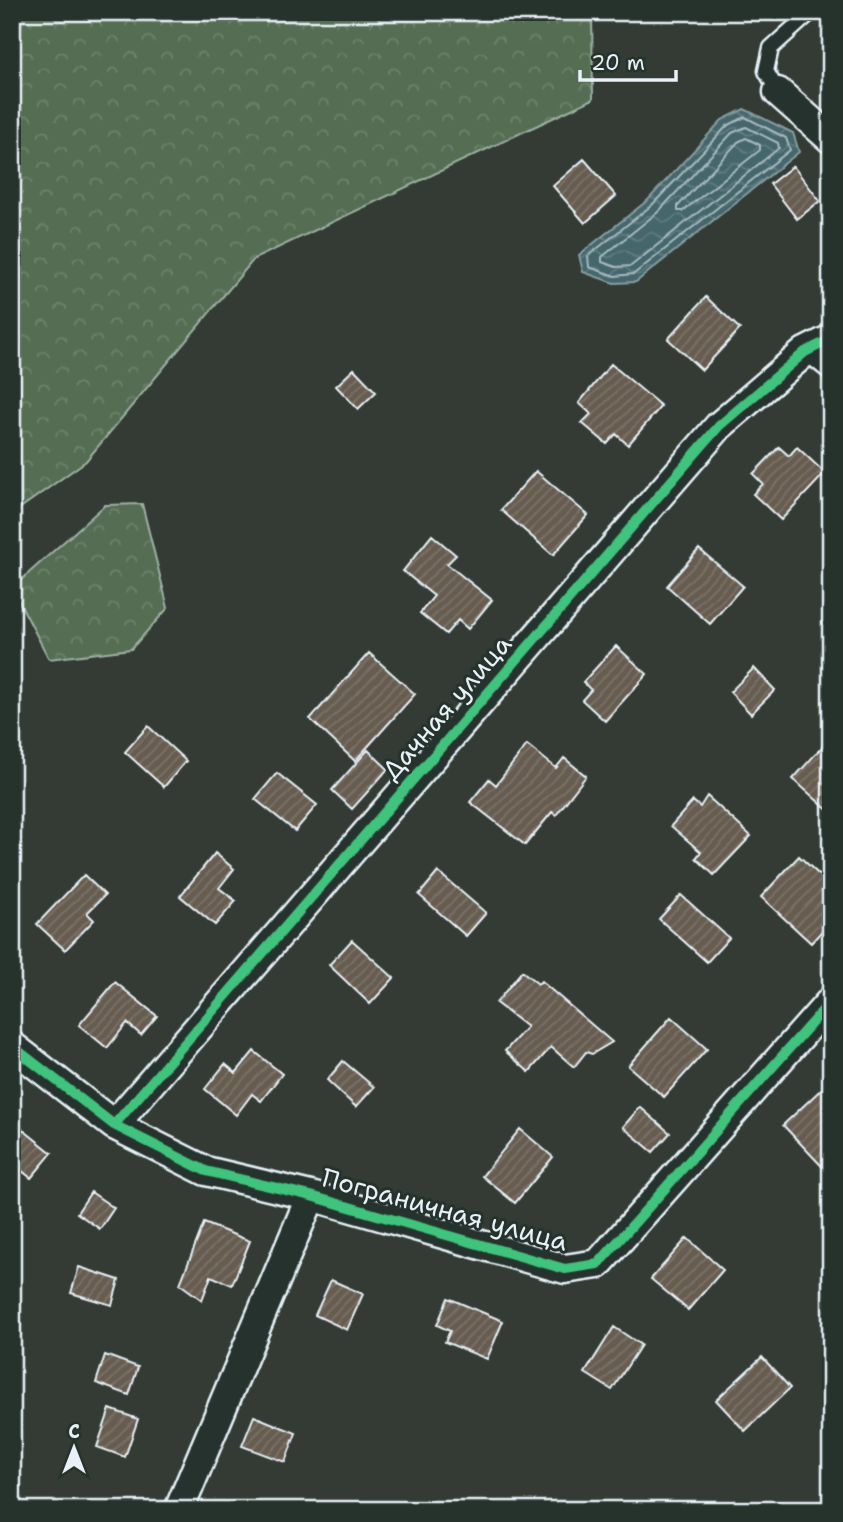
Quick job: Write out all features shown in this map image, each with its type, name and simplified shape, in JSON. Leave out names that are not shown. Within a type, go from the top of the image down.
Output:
[{"type":"street","points":[[778,92],[831,139]]},
{"type":"street","name":"Дачная улица","points":[[114,1125],[719,426],[805,352],[831,339]]},
{"type":"street","name":"Пограничная улица","points":[[12,1046],[114,1125],[206,1171],[311,1196],[565,1269],[598,1264],[831,1002]]},
{"type":"street","points":[[180,1510],[206,1440],[311,1196]]},
{"type":"lane","points":[[778,92],[766,71],[771,48],[811,12]]},
{"type":"lane","points":[[805,352],[831,373]]},
{"type":"green space","points":[[12,12],[592,12],[593,99],[254,259],[86,461],[12,514]]},
{"type":"green space","points":[[142,504],[168,608],[131,649],[49,659],[12,588],[105,505]]},
{"type":"water","points":[[744,109],[793,133],[799,152],[636,282],[614,283],[583,272],[579,255],[648,200],[722,120]]},
{"type":"building","points":[[584,159],[616,196],[585,223],[553,186]]},
{"type":"building","points":[[793,166],[820,201],[797,219],[770,184]]},
{"type":"building","points":[[706,297],[740,329],[702,370],[668,339]]},
{"type":"building","points":[[611,364],[661,406],[628,445],[616,434],[607,444],[582,423],[591,414],[579,403]]},
{"type":"building","points":[[354,369],[376,392],[358,409],[336,386]]},
{"type":"building","points":[[779,447],[789,456],[797,447],[825,473],[781,520],[753,494],[763,484],[753,474]]},
{"type":"building","points":[[536,471],[588,515],[553,555],[501,510]]},
{"type":"building","points":[[432,535],[456,555],[447,564],[492,600],[468,629],[458,620],[446,634],[420,613],[434,596],[403,571]]},
{"type":"building","points":[[699,549],[743,586],[710,624],[667,586]]},
{"type":"building","points":[[616,646],[647,674],[605,721],[582,700],[591,690],[583,682]]},
{"type":"building","points":[[369,653],[415,694],[355,761],[310,719]]},
{"type":"building","points":[[754,668],[775,690],[751,714],[730,692]]},
{"type":"building","points":[[148,726],[186,761],[164,787],[125,752]]},
{"type":"building","points":[[831,737],[831,813],[793,779]]},
{"type":"building","points":[[527,745],[556,768],[564,758],[586,776],[556,815],[552,812],[525,845],[470,802],[489,779],[496,785]]},
{"type":"building","points":[[368,750],[388,769],[352,809],[332,790]]},
{"type":"building","points":[[277,773],[317,805],[295,831],[255,799]]},
{"type":"building","points":[[707,796],[751,836],[714,875],[696,858],[701,852],[671,826],[693,801],[700,807]]},
{"type":"building","points":[[215,853],[234,869],[219,888],[236,901],[215,925],[180,896]]},
{"type":"building","points":[[799,856],[831,886],[831,921],[811,943],[761,897]]},
{"type":"building","points":[[438,872],[486,913],[466,936],[419,895]]},
{"type":"building","points":[[84,875],[105,895],[87,913],[94,920],[65,950],[37,924]]},
{"type":"building","points":[[681,895],[729,938],[707,962],[659,919]]},
{"type":"building","points":[[352,940],[394,978],[370,1004],[329,965]]},
{"type":"building","points":[[522,971],[538,984],[541,981],[612,1042],[592,1054],[586,1052],[574,1067],[551,1047],[529,1072],[505,1051],[527,1027],[496,1003]]},
{"type":"building","points":[[115,982],[157,1016],[141,1035],[127,1023],[107,1048],[79,1025]]},
{"type":"building","points":[[671,1017],[707,1049],[664,1097],[628,1066]]},
{"type":"building","points":[[254,1051],[282,1074],[261,1101],[252,1094],[236,1115],[205,1089],[225,1064],[236,1073]]},
{"type":"building","points":[[343,1061],[374,1087],[356,1107],[327,1080]]},
{"type":"building","points":[[831,1080],[831,1176],[783,1125]]},
{"type":"building","points":[[640,1107],[670,1133],[653,1152],[623,1127]]},
{"type":"building","points":[[12,1121],[52,1153],[31,1178],[12,1163]]},
{"type":"building","points":[[520,1129],[553,1157],[515,1203],[482,1176]]},
{"type":"building","points":[[91,1192],[114,1208],[100,1229],[77,1213]]},
{"type":"building","points":[[204,1223],[250,1241],[232,1285],[211,1276],[202,1300],[180,1284]]},
{"type":"building","points":[[687,1238],[723,1270],[688,1310],[651,1279]]},
{"type":"building","points":[[79,1267],[119,1280],[112,1305],[71,1293]]},
{"type":"building","points":[[331,1280],[363,1294],[347,1330],[315,1315]]},
{"type":"building","points":[[448,1298],[503,1321],[487,1359],[445,1342],[450,1331],[437,1325]]},
{"type":"building","points":[[614,1327],[641,1345],[612,1390],[585,1373]]},
{"type":"building","points":[[105,1355],[138,1367],[129,1395],[96,1383]]},
{"type":"building","points":[[762,1357],[790,1388],[745,1431],[716,1400]]},
{"type":"building","points":[[110,1409],[138,1419],[125,1457],[97,1447]]},
{"type":"building","points":[[254,1416],[296,1433],[285,1462],[242,1446]]},
{"type":"cycle path","points":[[114,1125],[719,426],[805,352],[831,339]]},
{"type":"cycle path","points":[[12,1046],[114,1125],[206,1171],[311,1196],[565,1269],[598,1264],[831,1001]]}]
